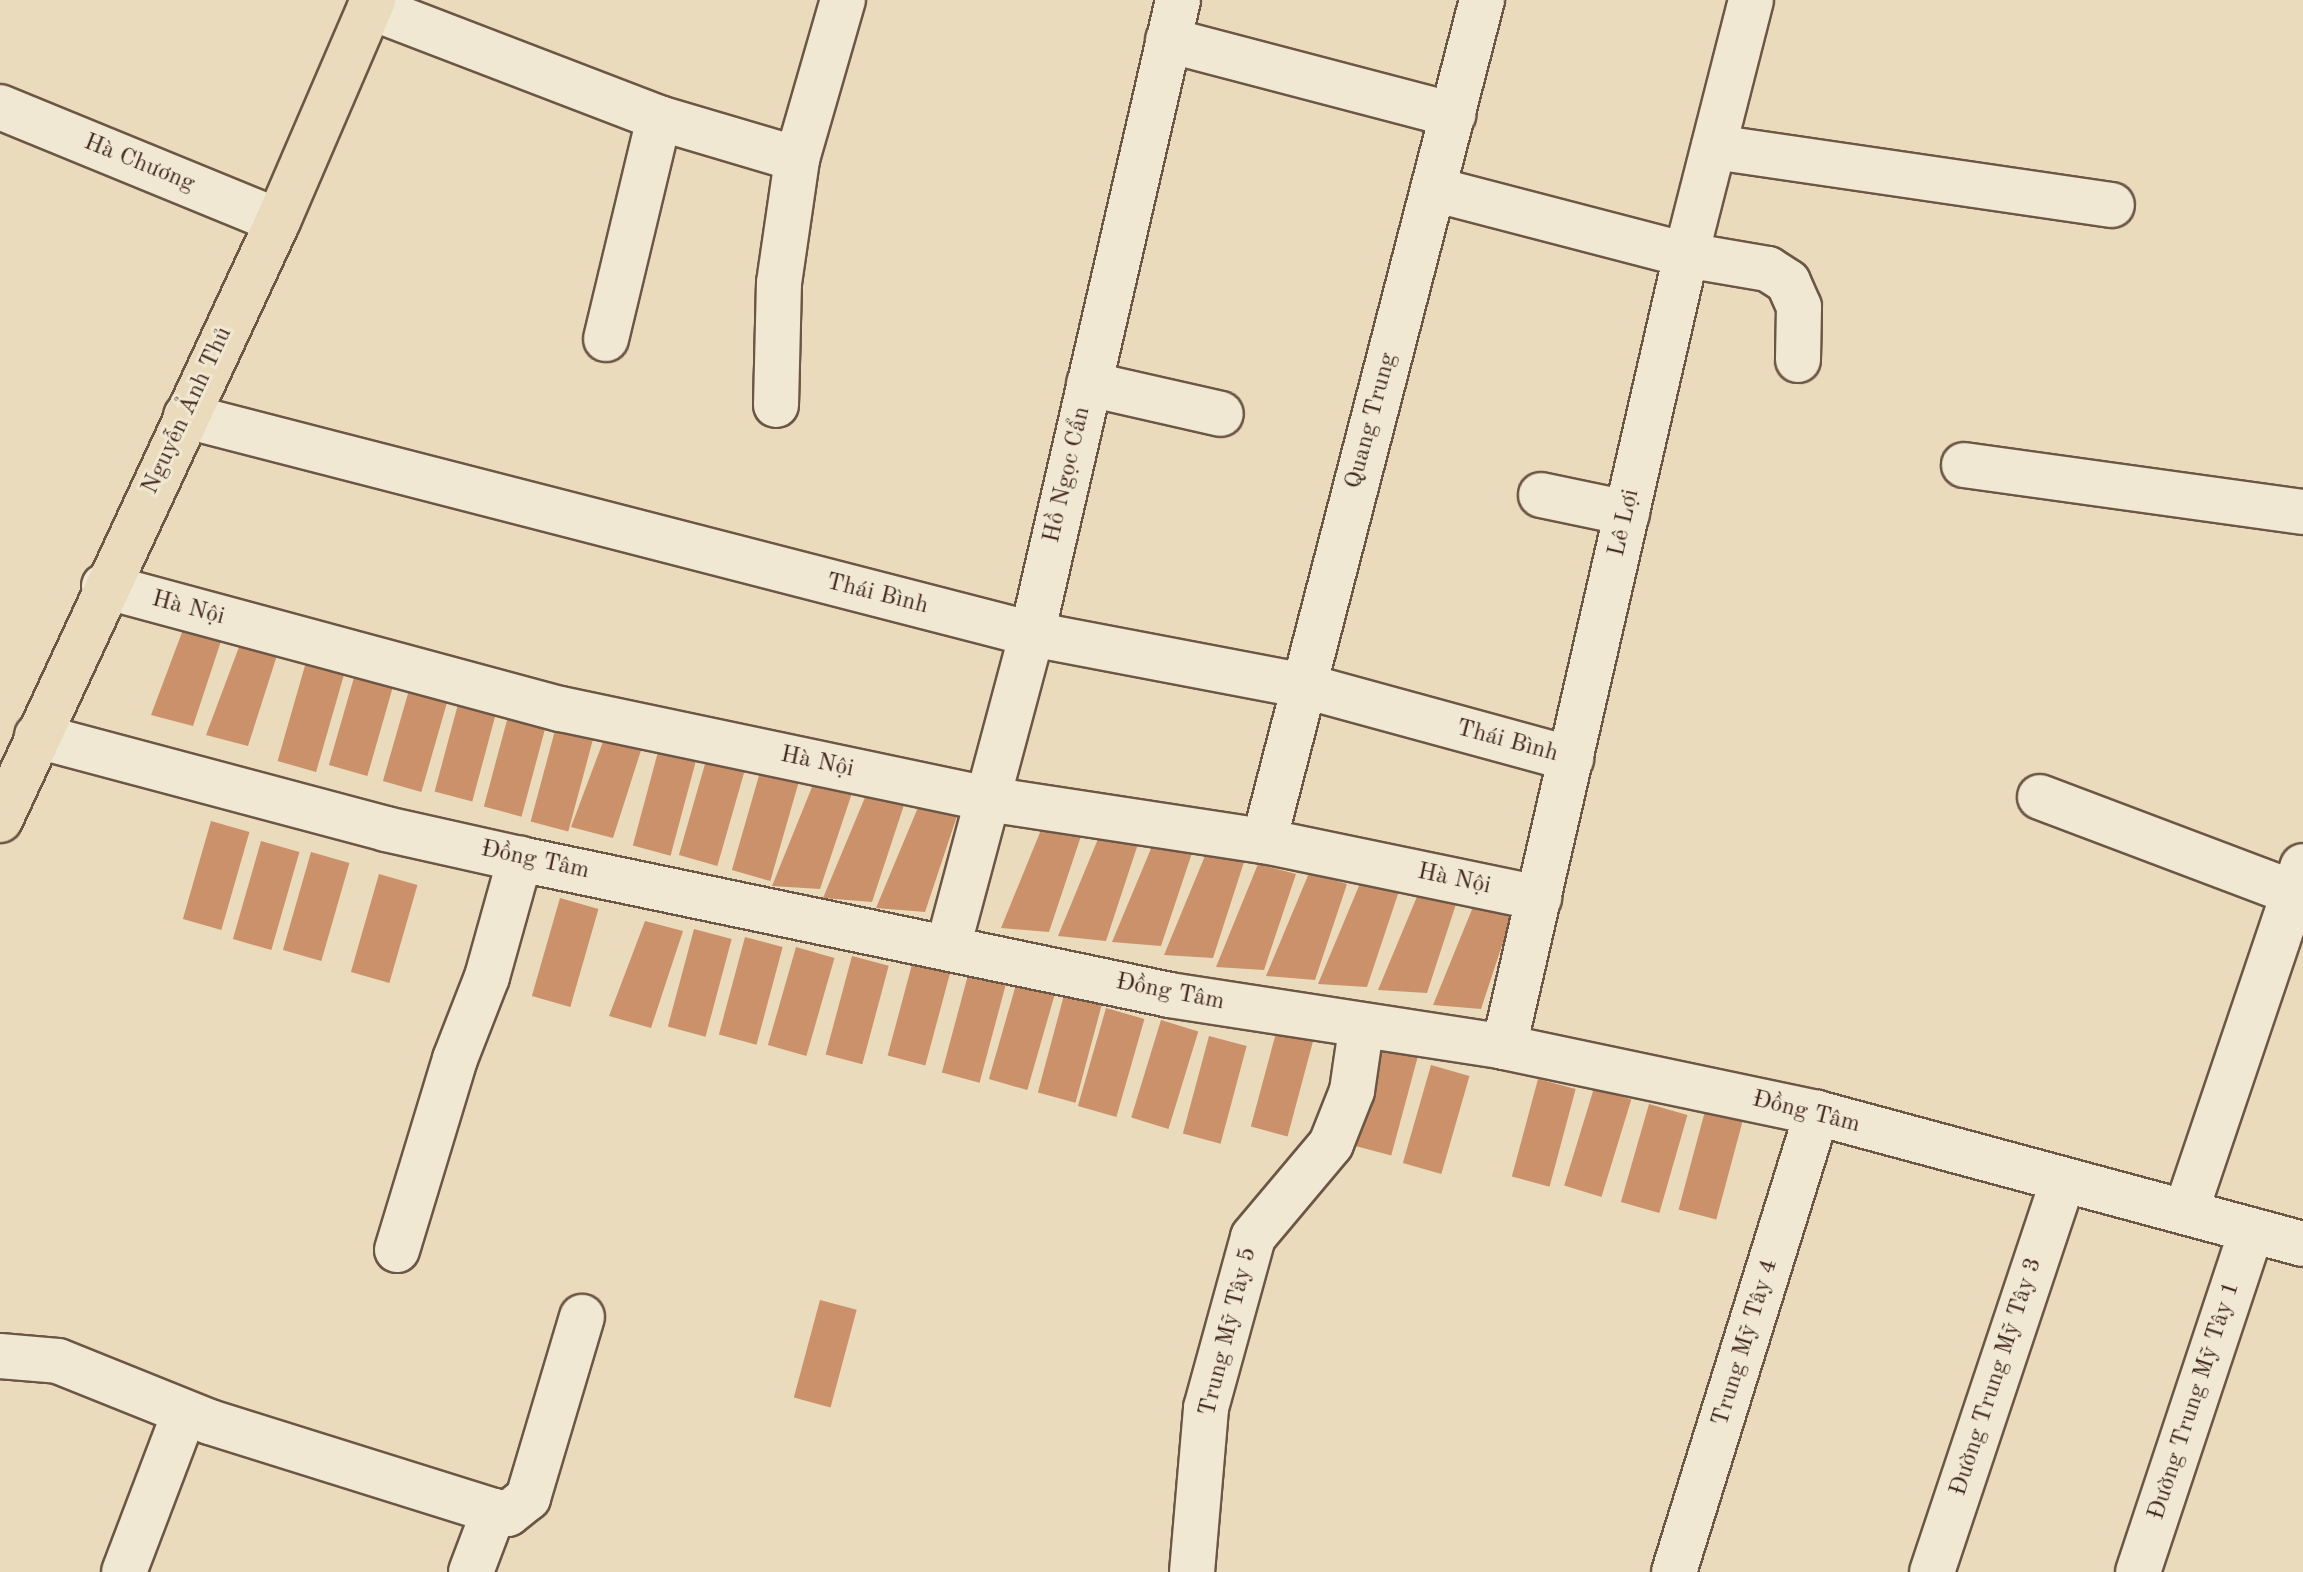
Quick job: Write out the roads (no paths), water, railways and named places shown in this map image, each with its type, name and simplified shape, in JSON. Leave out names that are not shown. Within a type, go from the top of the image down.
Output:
[{"type":"main road","name":"Nguyễn Ảnh Thủ","points":[[0,820],[104,586],[278,221],[372,4]]},
{"type":"street","points":[[776,405],[779,283],[797,159],[843,0]]},
{"type":"street","name":"Quang Trung","points":[[1264,841],[1482,0]]},
{"type":"street","name":"Lê Lợi","points":[[1504,1047],[1686,255],[1751,0]]},
{"type":"street","points":[[372,4],[659,118],[797,159]]},
{"type":"street","points":[[1173,20],[1453,115]]},
{"type":"street","name":"Hồ Ngọc Cẩn","points":[[948,947],[1032,634],[1173,20]]},
{"type":"street","name":"Hà Chương","points":[[0,107],[278,221]]},
{"type":"street","points":[[606,339],[659,118]]},
{"type":"street","points":[[1714,147],[2112,205]]},
{"type":"street","points":[[1433,189],[1686,255],[1768,269],[1788,282],[1799,307],[1798,360]]},
{"type":"street","points":[[1089,384],[1221,414]]},
{"type":"street","name":"Thái Bình","points":[[186,416],[1032,634],[1305,686],[1571,759]]},
{"type":"street","points":[[1964,465],[2303,512]]},
{"type":"street","points":[[1541,495],[1627,513]]},
{"type":"street","name":"Hà Nội","points":[[104,586],[561,709],[988,799],[1264,841],[1539,898]]},
{"type":"street","name":"Đồng Tâm","points":[[37,736],[386,829],[520,859],[1361,1029],[1504,1047],[1817,1113],[2062,1183],[2186,1211],[2303,1244]]},
{"type":"street","points":[[2040,797],[2299,894],[2186,1211]]},
{"type":"street","points":[[397,1250],[455,1059],[487,977],[520,859]]},
{"type":"street","name":"Trung Mỹ Tây 5","points":[[1192,1572],[1206,1408],[1253,1237],[1331,1144],[1352,1091],[1361,1029]]},
{"type":"street","name":"Trung Mỹ Tây 4","points":[[1674,1572],[1817,1113]]},
{"type":"street","name":"Đường Trung Mỹ Tây 3","points":[[1932,1572],[2062,1183]]},
{"type":"street","name":"Đường Trung Mỹ Tây 1","points":[[2138,1572],[2252,1230]]},
{"type":"street","points":[[0,1356],[58,1361],[184,1414],[508,1514],[528,1498],[582,1317]]},
{"type":"street","points":[[124,1572],[184,1414]]},
{"type":"street","points":[[483,1569],[494,1511]]}]
